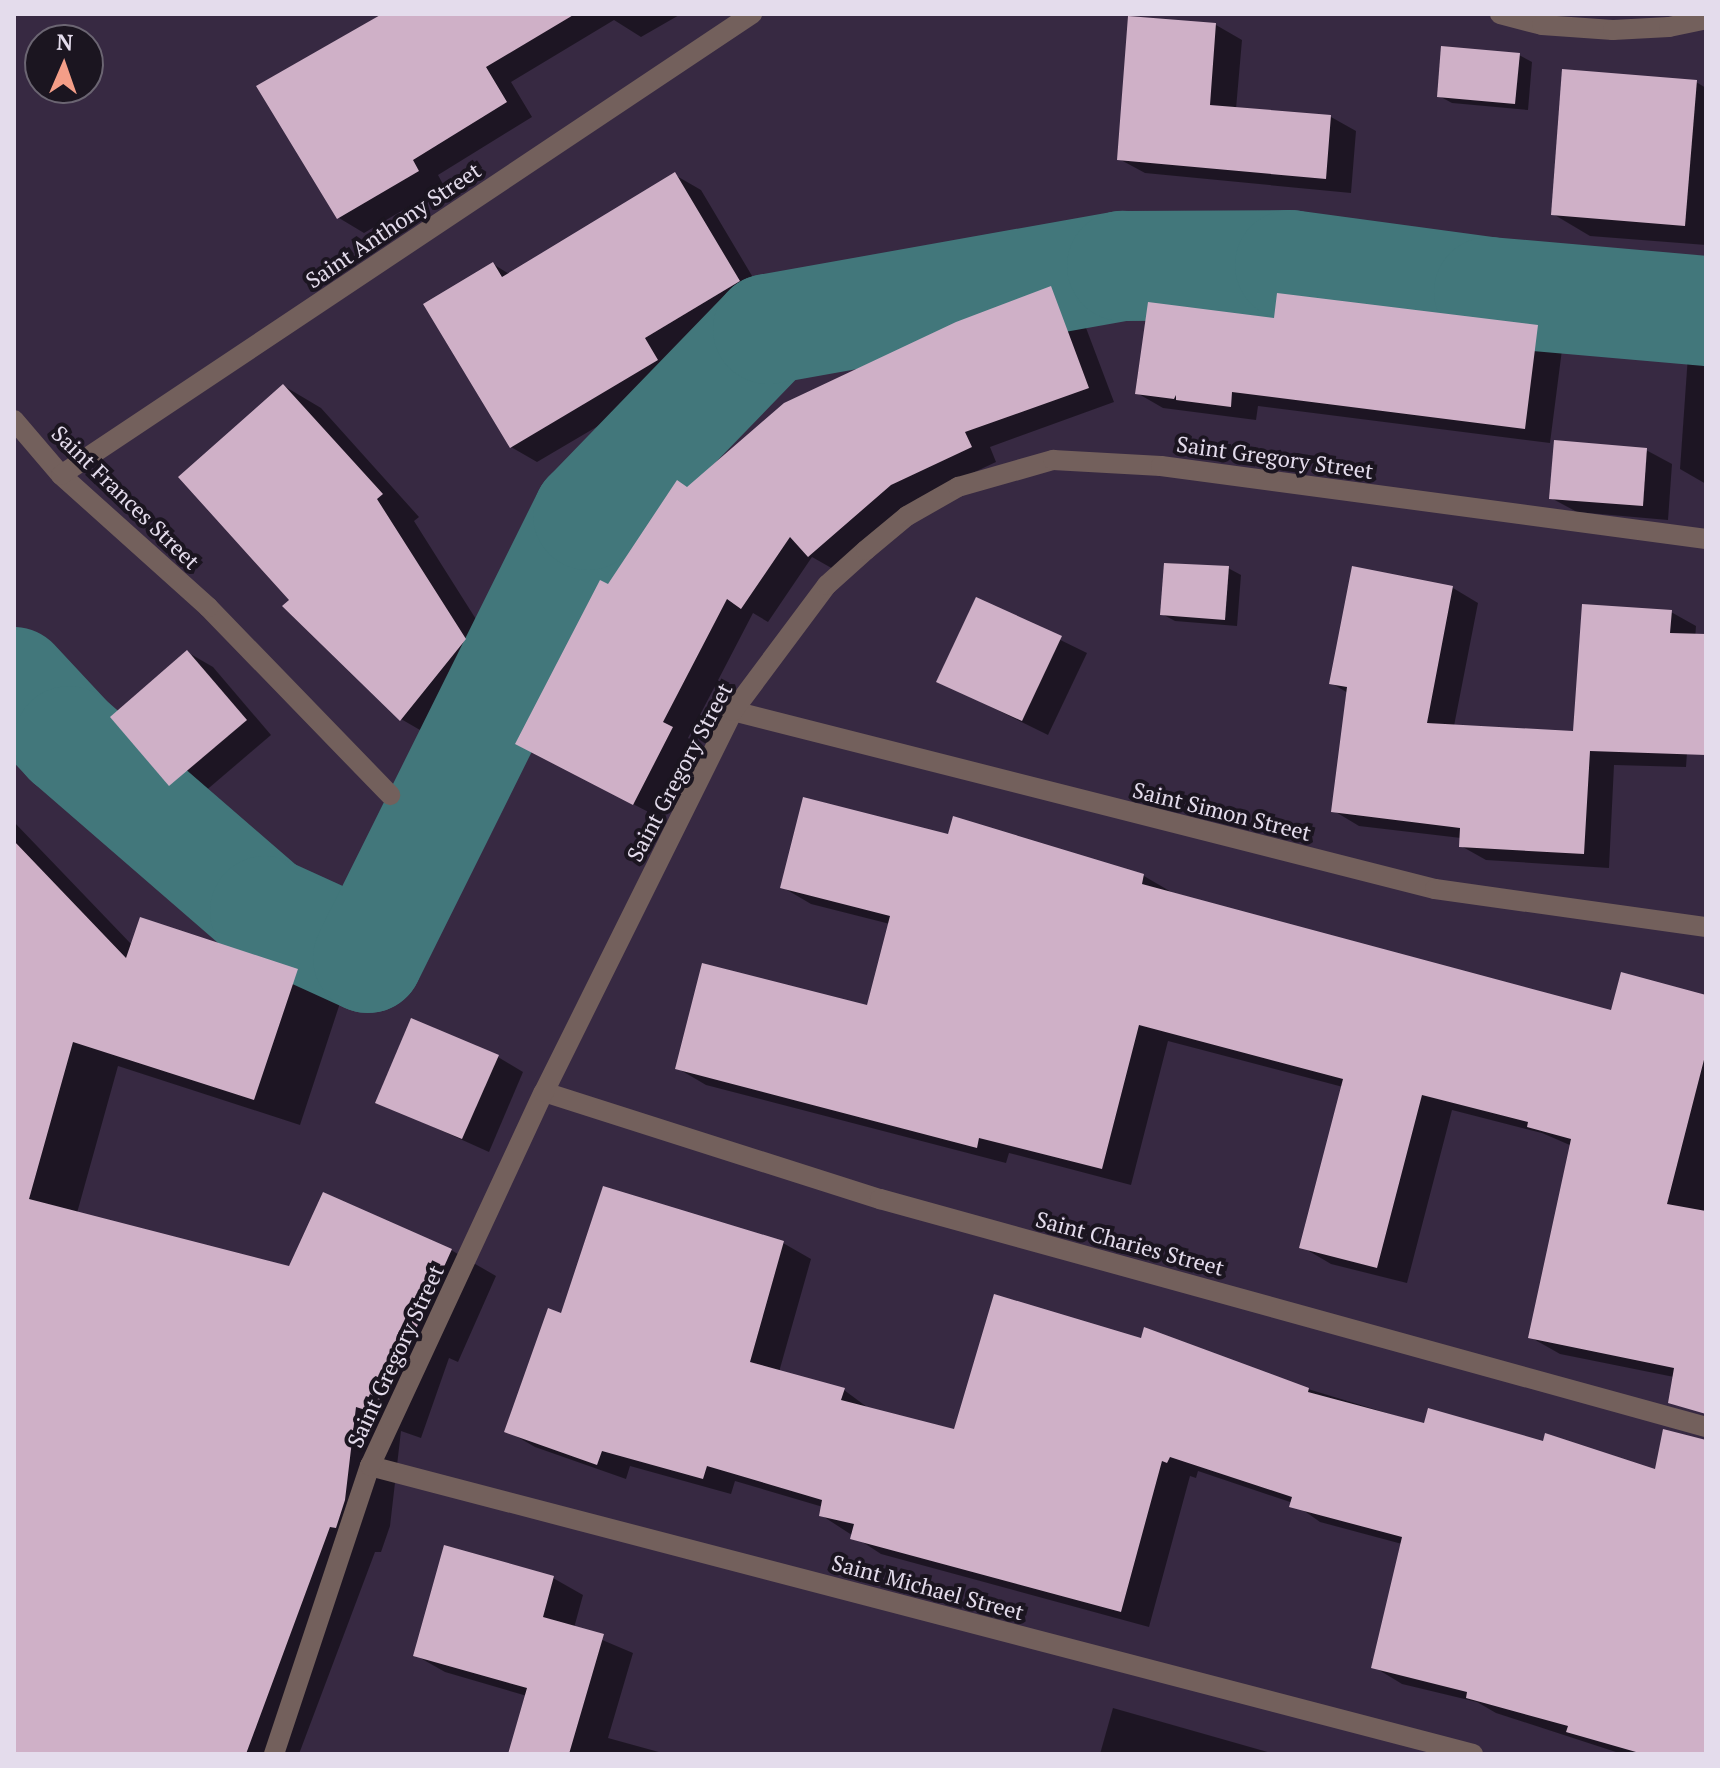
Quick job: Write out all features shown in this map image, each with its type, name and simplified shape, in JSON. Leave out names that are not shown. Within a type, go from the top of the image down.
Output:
[{"type":"street","name":"Saint Anthony Street","points":[[61,475],[752,14]]},
{"type":"street","points":[[1500,14],[1542,25],[1613,30],[1669,27],[1706,19]]},
{"type":"street","name":"Saint Frances Street","points":[[14,420],[61,475],[208,607],[390,795]]},
{"type":"street","name":"Saint Gregory Street","points":[[274,1754],[370,1466],[544,1092],[733,711],[827,585],[907,516],[958,487],[1053,460],[1161,466],[1706,539]]},
{"type":"street","name":"Saint Simon Street","points":[[733,711],[1435,889],[1706,927]]},
{"type":"street","name":"Saint Charies Street","points":[[544,1092],[880,1199],[1706,1427]]},
{"type":"street","name":"Saint Michael Street","points":[[370,1466],[1473,1754]]},
{"type":"building","points":[[382,14],[575,14],[486,67],[507,102],[413,160],[419,171],[337,219],[256,86]]},
{"type":"building","points":[[1128,16],[1216,23],[1210,105],[1331,115],[1326,179],[1117,160]]},
{"type":"building","points":[[1441,46],[1520,53],[1515,104],[1437,97]]},
{"type":"building","points":[[1562,69],[1697,80],[1685,226],[1551,215]]},
{"type":"building","points":[[675,172],[740,281],[645,338],[658,360],[510,448],[423,304],[493,262],[502,277]]},
{"type":"building","points":[[1051,286],[1089,388],[965,432],[972,447],[891,485],[808,557],[790,537],[741,609],[727,599],[663,722],[673,727],[633,805],[515,744],[600,580],[608,584],[677,480],[687,487],[784,403],[956,322]]},
{"type":"building","points":[[1277,293],[1538,325],[1525,429],[1232,392],[1231,407],[1176,400],[1176,395],[1174,399],[1135,394],[1148,302],[1274,318]]},
{"type":"building","points":[[283,384],[383,494],[377,499],[466,639],[400,721],[282,606],[289,600],[178,477]]},
{"type":"building","points":[[1554,440],[1647,448],[1643,506],[1549,499]]},
{"type":"building","points":[[1164,563],[1229,566],[1225,620],[1160,615]]},
{"type":"building","points":[[1352,566],[1453,586],[1427,723],[1573,731],[1582,604],[1672,610],[1670,633],[1706,634],[1706,755],[1590,751],[1584,854],[1459,847],[1460,828],[1331,812],[1347,687],[1329,684]]},
{"type":"building","points":[[976,597],[1062,636],[1022,721],[936,682]]},
{"type":"building","points":[[187,650],[247,720],[169,786],[110,717]]},
{"type":"building","points":[[803,797],[948,834],[953,816],[1144,874],[1142,884],[1611,1010],[1621,972],[1706,995],[1706,1052],[1667,1204],[1706,1211],[1706,1414],[1668,1403],[1674,1368],[1528,1338],[1571,1139],[1527,1127],[1528,1122],[1422,1095],[1377,1268],[1299,1248],[1343,1079],[1139,1025],[1102,1169],[979,1138],[977,1148],[675,1069],[702,963],[867,1005],[890,916],[780,888]]},
{"type":"building","points":[[14,841],[126,958],[140,917],[298,969],[254,1100],[73,1042],[29,1199],[289,1266],[323,1192],[452,1249],[412,1338],[403,1334],[375,1413],[356,1407],[345,1500],[336,1528],[330,1527],[246,1754],[14,1754]]},
{"type":"building","points":[[411,1018],[499,1055],[462,1139],[375,1103]]},
{"type":"building","points":[[603,1186],[784,1241],[750,1362],[845,1388],[841,1400],[954,1429],[994,1294],[1141,1338],[1144,1327],[1309,1388],[1308,1392],[1424,1423],[1428,1408],[1543,1441],[1545,1433],[1655,1469],[1663,1429],[1706,1440],[1706,1754],[1643,1754],[1566,1732],[1568,1726],[1466,1698],[1467,1692],[1371,1668],[1402,1537],[1289,1507],[1292,1497],[1170,1457],[1167,1463],[1162,1461],[1121,1612],[850,1539],[854,1524],[819,1516],[822,1500],[707,1466],[703,1479],[602,1451],[597,1465],[504,1432],[548,1308],[561,1313]]},
{"type":"building","points":[[444,1545],[554,1576],[543,1617],[604,1634],[569,1754],[508,1754],[527,1688],[413,1656]]},
{"type":"waterway","points":[[14,682],[69,741],[265,911],[368,958],[588,515],[768,329],[1122,266],[1290,265],[1489,292],[1706,311]]}]
